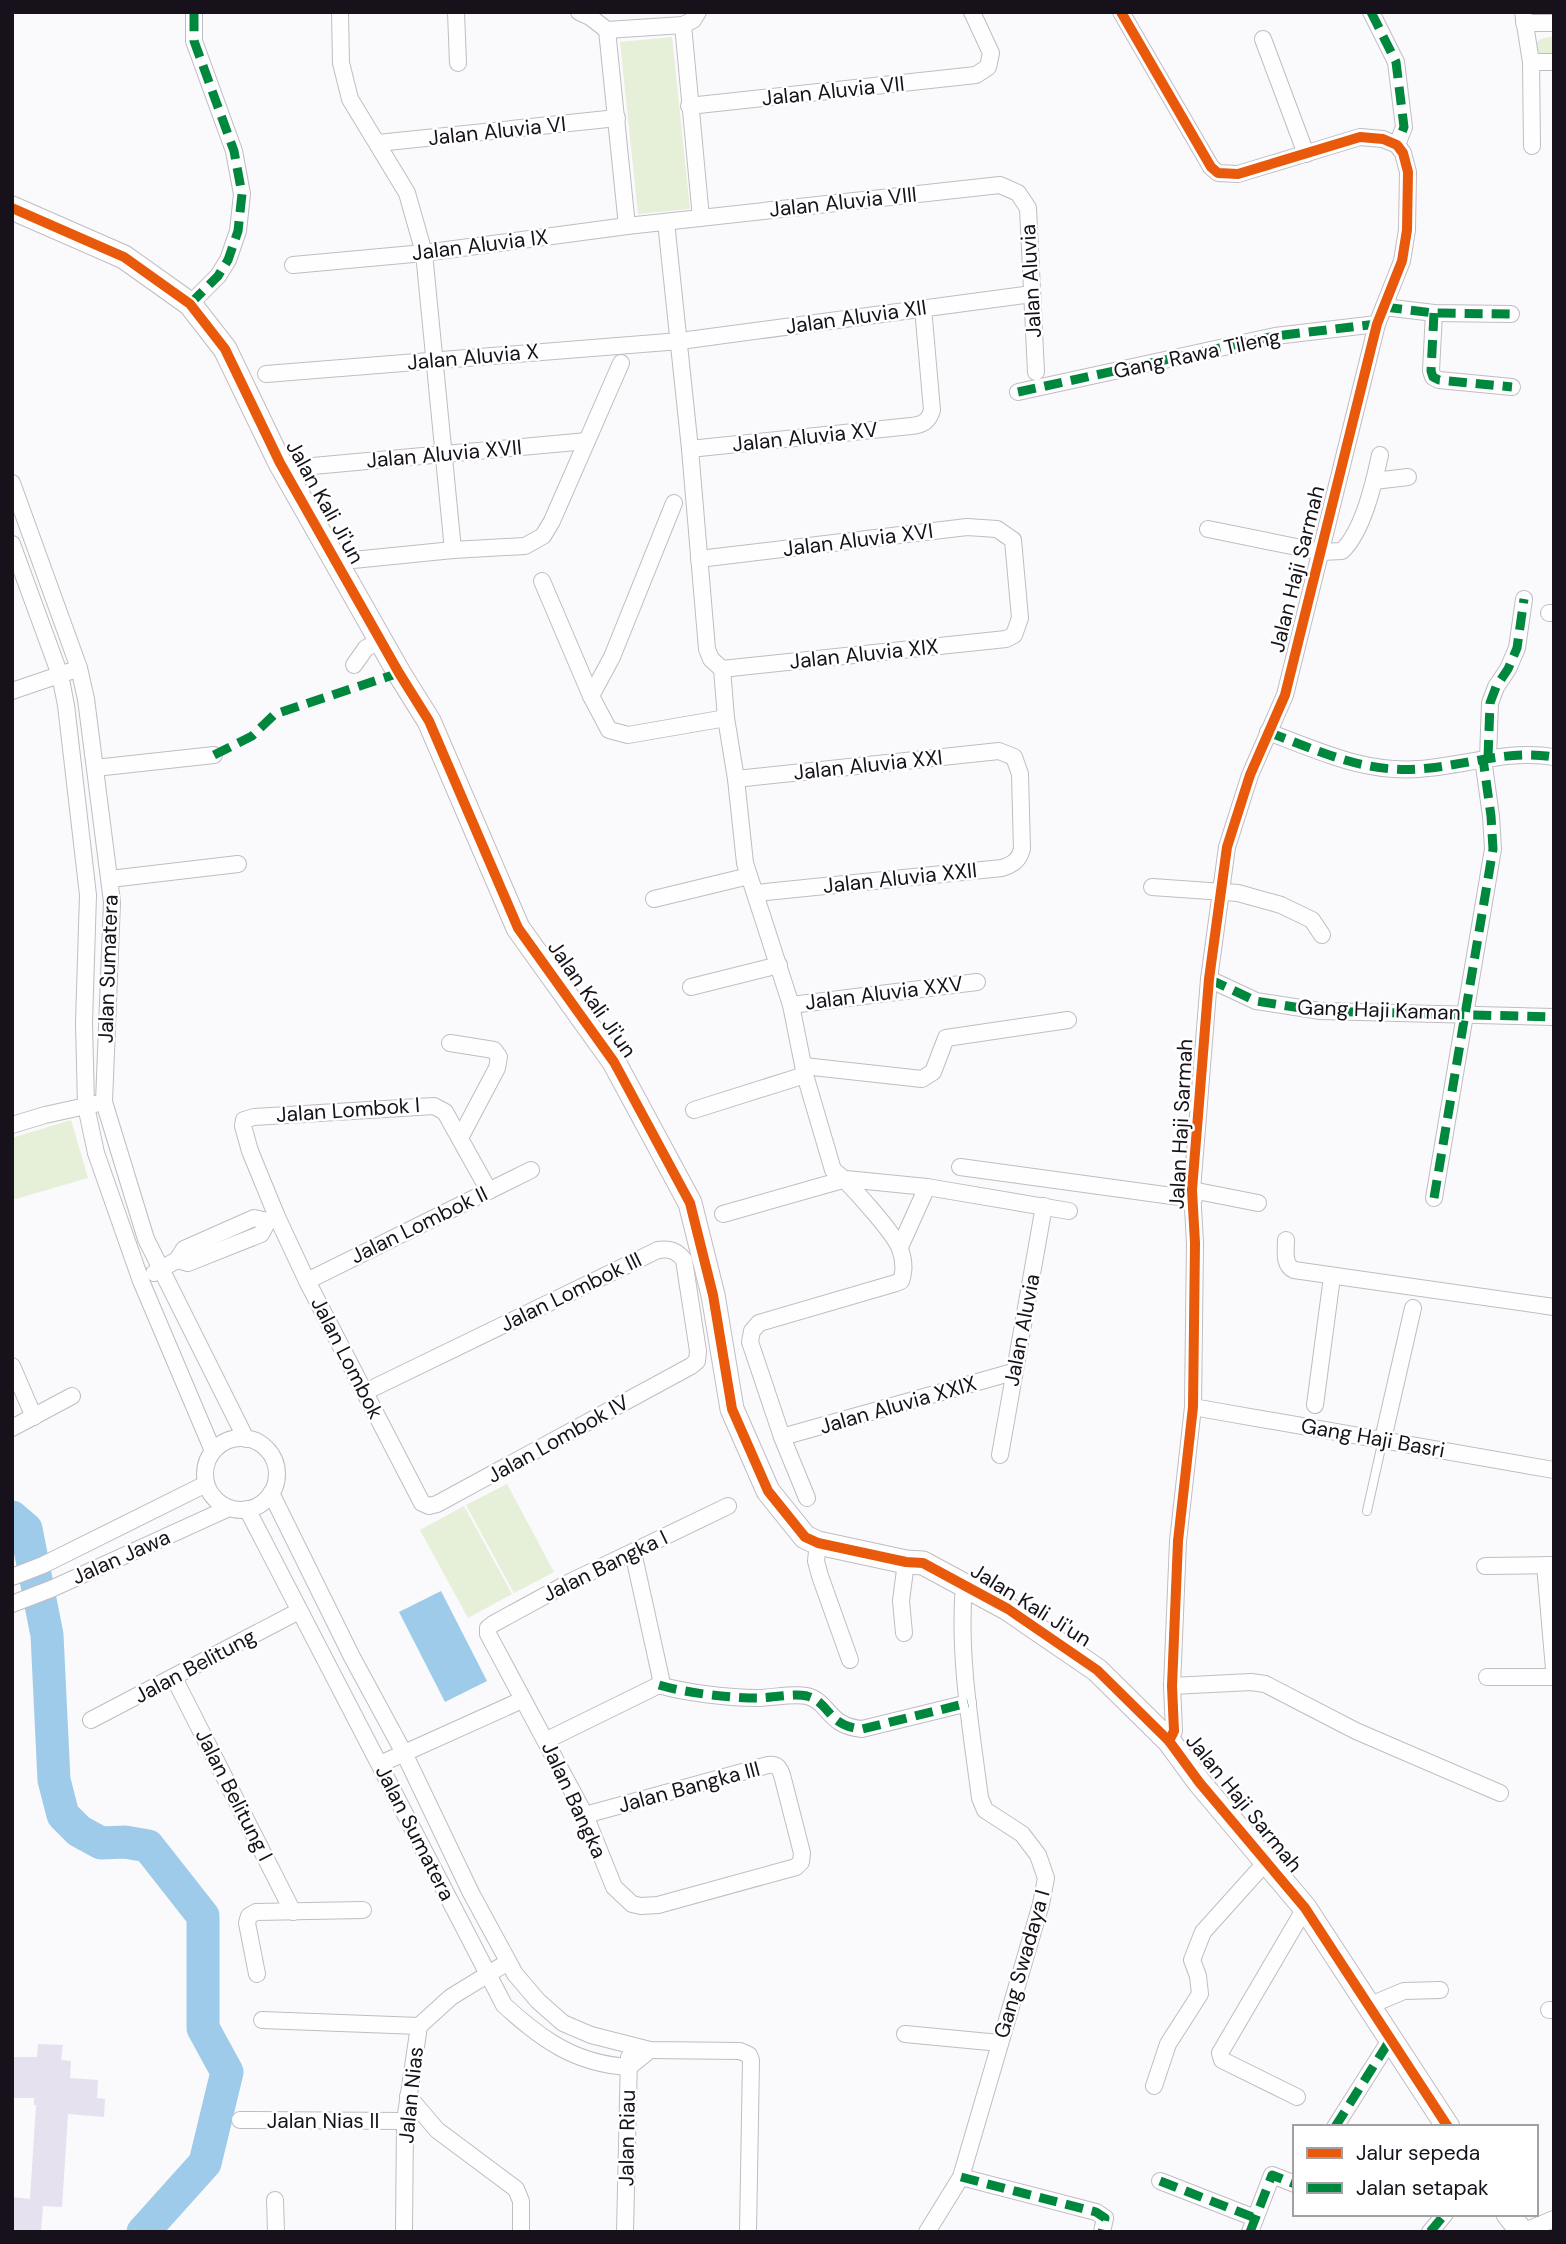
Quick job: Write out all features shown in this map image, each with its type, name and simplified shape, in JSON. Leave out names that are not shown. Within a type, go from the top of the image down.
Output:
[{"type":"street","points":[[190,304],[218,276],[228,260],[238,231],[242,194],[234,151],[194,40],[194,12]]},
{"type":"street","points":[[340,12],[341,63],[350,99],[407,193],[424,253],[453,550]]},
{"type":"street","points":[[456,12],[458,63]]},
{"type":"street","points":[[579,12],[607,30],[627,226]]},
{"type":"street","points":[[607,30],[635,20],[683,25],[693,20],[698,12]]},
{"type":"street","name":"Jalan Aluvia VII","points":[[690,106],[976,75],[988,67],[991,53],[972,12]]},
{"type":"street","points":[[1121,12],[1211,167],[1218,173],[1238,174],[1360,137],[1383,139],[1397,145],[1404,127],[1396,62],[1371,12]]},
{"type":"street","points":[[1532,146],[1531,62],[1524,18],[1554,23]]},
{"type":"street","points":[[683,25],[701,218]]},
{"type":"street","points":[[1263,39],[1306,154]]},
{"type":"street","points":[[1531,62],[1554,62]]},
{"type":"street","name":"Jalan Aluvia VI","points":[[378,143],[617,118]]},
{"type":"street","name":"Jalan Haji Sarmah","points":[[1397,145],[1403,153],[1408,172],[1407,230],[1402,261],[1377,324],[1285,695],[1236,813],[1227,847],[1209,979],[1193,1195],[1193,1407],[1178,1541],[1172,1686],[1174,1731],[1169,1741],[1199,1783],[1305,1908],[1447,2125]]},
{"type":"street","name":"Jalan Aluvia VIII","points":[[666,222],[992,185],[1000,185],[1018,193]]},
{"type":"street","name":"Jalan Aluvia","points":[[1018,193],[1028,208],[1036,372]]},
{"type":"street","name":"Jalan Kali Ji'un","points":[[12,208],[124,257],[190,304],[225,349],[280,463],[429,721],[518,928],[614,1062],[690,1203],[713,1295],[732,1409],[768,1491],[805,1537],[818,1543],[906,1562],[923,1563],[1008,1609],[1097,1671],[1169,1741]]},
{"type":"street","points":[[666,222],[680,341],[707,649],[711,659],[722,669],[745,863],[792,1005],[805,1070],[833,1170],[846,1179],[900,1247],[905,1268],[901,1281],[755,1326],[750,1336],[782,1437],[807,1498]]},
{"type":"street","name":"Jalan Aluvia IX","points":[[293,265],[424,253],[666,222]]},
{"type":"street","name":"Jalan Aluvia XII","points":[[680,341],[1032,294]]},
{"type":"street","points":[[1384,307],[1434,313],[1511,314]]},
{"type":"street","name":"Jalan Aluvia XV","points":[[690,449],[920,425],[930,418],[932,410],[923,308]]},
{"type":"street","points":[[1434,313],[1433,377],[1439,380],[1512,387]]},
{"type":"street","name":"Gang Rawa Tileng","points":[[1018,392],[1275,336],[1377,324]]},
{"type":"street","name":"Jalan Aluvia X","points":[[266,374],[680,341]]},
{"type":"street","points":[[353,560],[453,550],[525,547],[543,536],[621,363]]},
{"type":"street","name":"Jalan Aluvia XVII","points":[[302,467],[587,441]]},
{"type":"street","points":[[1208,529],[1321,552],[1339,552],[1345,549],[1361,518],[1380,455]]},
{"type":"street","points":[[1374,481],[1408,477]]},
{"type":"street","name":"Jalan Sumatera","points":[[12,483],[79,668],[95,768],[112,902],[104,1102],[146,1239],[246,1439]]},
{"type":"street","points":[[591,696],[612,657],[674,503]]},
{"type":"street","name":"Jalan Aluvia XVI","points":[[699,559],[967,527],[997,529],[1013,540],[1020,618],[1014,635],[1006,639]]},
{"type":"street","points":[[12,536],[30,530]]},
{"type":"street","name":"Jalan Sumatera","points":[[12,544],[60,675],[75,771],[88,895],[84,1023],[86,1106],[96,1153],[141,1281],[213,1451]]},
{"type":"street","points":[[542,581],[591,696],[609,730],[628,734],[726,718]]},
{"type":"street","points":[[1434,1198],[1493,849],[1486,759],[1490,703],[1517,648],[1524,599]]},
{"type":"street","name":"Jalan Aluvia XIX","points":[[722,669],[1006,639]]},
{"type":"street","points":[[354,665],[366,648],[380,640]]},
{"type":"street","points":[[12,691],[79,668]]},
{"type":"street","points":[[1268,732],[1356,765],[1386,769],[1420,769],[1538,754],[1554,757]]},
{"type":"street","name":"Jalan Aluvia XXI","points":[[736,779],[999,751],[1014,757],[1018,764],[1023,836]]},
{"type":"street","points":[[95,768],[214,755]]},
{"type":"street","name":"Jalan Aluvia XXII","points":[[756,893],[1002,867],[1013,864],[1019,858],[1023,836]]},
{"type":"street","points":[[110,879],[238,864]]},
{"type":"street","points":[[654,900],[749,876]]},
{"type":"street","points":[[1152,887],[1238,893],[1281,905],[1312,920],[1321,935]]},
{"type":"street","points":[[691,987],[779,965]]},
{"type":"street","name":"Gang Haji Kaman","points":[[1209,979],[1256,1001],[1320,1011],[1554,1017]]},
{"type":"street","name":"Jalan Aluvia XXV","points":[[792,1005],[977,982]]},
{"type":"street","points":[[694,1110],[805,1070],[922,1079],[933,1072],[946,1038],[1068,1020]]},
{"type":"street","points":[[450,1043],[494,1050],[499,1057],[497,1068],[460,1138]]},
{"type":"street","points":[[12,1125],[104,1102]]},
{"type":"street","name":"Jalan Lombok I","points":[[244,1120],[254,1116],[427,1105],[440,1108],[445,1112],[489,1191]]},
{"type":"street","name":"Jalan Lombok","points":[[244,1120],[243,1128],[273,1219],[418,1497]]},
{"type":"street","points":[[960,1167],[1258,1203]]},
{"type":"street","name":"Jalan Lombok II","points":[[307,1281],[531,1170]]},
{"type":"street","points":[[723,1214],[846,1179],[927,1188],[1069,1211]]},
{"type":"street","points":[[900,1247],[927,1188]]},
{"type":"street","name":"Jalan Aluvia","points":[[1000,1455],[1044,1206]]},
{"type":"street","points":[[141,1281],[177,1260],[188,1263],[261,1234],[273,1219]]},
{"type":"street","points":[[1286,1240],[1286,1263],[1289,1268],[1332,1277],[1554,1307]]},
{"type":"street","name":"Jalan Lombok III","points":[[365,1392],[667,1248],[678,1252],[684,1260],[698,1351],[697,1361]]},
{"type":"street","points":[[1315,1405],[1332,1277]]},
{"type":"street","points":[[1383,1439],[1413,1308]]},
{"type":"street","name":"Jalan Lombok IV","points":[[418,1497],[425,1505],[438,1504],[697,1361]]},
{"type":"street","points":[[12,1366],[34,1418]]},
{"type":"street","name":"Jalan Aluvia XXIX","points":[[782,1437],[1013,1372]]},
{"type":"street","points":[[12,1428],[72,1396]]},
{"type":"street","name":"Gang Haji Basri","points":[[1193,1407],[1554,1470]]},
{"type":"street","points":[[246,1439],[264,1448],[275,1464],[276,1474],[271,1493],[257,1506],[247,1510],[229,1508],[214,1499],[206,1484],[205,1467],[213,1451],[228,1441],[246,1439]]},
{"type":"street","name":"Jalan Jawa","points":[[12,1577],[43,1565],[206,1484]]},
{"type":"street","name":"Jalan Sumatera","points":[[271,1493],[352,1657],[404,1753],[471,1893],[515,1974],[538,2001],[564,2024],[612,2042],[650,2050],[740,2050],[749,2055],[748,2232]]},
{"type":"street","name":"Jalan Bangka I","points":[[488,1634],[488,1629],[493,1624],[570,1582],[728,1506]]},
{"type":"street","name":"Jalan Jawa","points":[[19,1602],[229,1508]]},
{"type":"street","name":"Jalan Sumatera","points":[[247,1510],[504,2005],[554,2046],[583,2059],[629,2067]]},
{"type":"street","points":[[818,1543],[816,1561],[820,1576],[850,1660]]},
{"type":"street","points":[[633,1552],[661,1679],[659,1685]]},
{"type":"street","points":[[904,1633],[901,1601],[906,1562]]},
{"type":"street","points":[[1485,1566],[1550,1565],[1554,1669]]},
{"type":"street","name":"Gang Swadaya I","points":[[927,2232],[961,2177],[1046,1878],[1038,1855],[1022,1834],[985,1811],[979,1798],[961,1616],[964,1585]]},
{"type":"street","name":"Jalan Belitung","points":[[90,1720],[299,1611]]},
{"type":"street","name":"Jalan Bangka","points":[[488,1634],[585,1815],[614,1887],[625,1899]]},
{"type":"street","points":[[1487,1677],[1554,1677]]},
{"type":"street","name":"Jalan Belitung I","points":[[174,1678],[293,1912]]},
{"type":"street","points":[[1172,1686],[1251,1682],[1265,1684],[1356,1731],[1500,1793]]},
{"type":"street","points":[[547,1740],[659,1685],[754,1698],[807,1696],[820,1703],[835,1721],[848,1728],[862,1729],[968,1703]]},
{"type":"street","points":[[380,1764],[523,1700]]},
{"type":"street","name":"Jalan Bangka III","points":[[585,1815],[768,1765],[779,1768],[802,1853],[801,1862],[796,1867],[658,1905],[641,1906],[625,1899]]},
{"type":"street","points":[[1153,2086],[1168,2045],[1200,1994],[1198,1976],[1192,1960],[1203,1932],[1265,1863]]},
{"type":"street","points":[[1297,2097],[1222,2060],[1220,2053],[1305,1908]]},
{"type":"street","points":[[257,1974],[247,1923],[249,1916],[256,1912],[363,1910]]},
{"type":"street","name":"Jalan Nias","points":[[404,2232],[405,2121],[419,2026],[452,1997],[509,1962]]},
{"type":"street","points":[[1367,2006],[1404,1991],[1440,1990]]},
{"type":"street","points":[[262,2020],[419,2026]]},
{"type":"street","points":[[905,2034],[1000,2043]]},
{"type":"street","points":[[1336,2125],[1391,2040]]},
{"type":"street","name":"Jalan Riau","points":[[625,2232],[629,2044]]},
{"type":"street","points":[[629,2067],[650,2050]]},
{"type":"street","points":[[408,2096],[437,2130],[516,2189],[521,2201],[521,2232]]},
{"type":"street","name":"Jalan Nias II","points":[[240,2120],[405,2121]]},
{"type":"street","points":[[1160,2181],[1253,2225],[1272,2175],[1293,2183]]},
{"type":"street","points":[[961,2177],[1096,2212],[1105,2218],[1102,2232]]},
{"type":"street","points":[[275,2200],[276,2232]]},
{"type":"street","points":[[1430,2232],[1443,2216]]},
{"type":"street","points":[[1510,2216],[1522,2232],[1554,2219]]},
{"type":"lane","points":[[1367,1511],[1383,1439]]},
{"type":"green space","points":[[1554,36],[1554,60],[1542,60],[1536,51],[1536,43]]},
{"type":"green space","points":[[672,37],[690,209],[638,214],[620,42]]},
{"type":"green space","points":[[71,1120],[88,1178],[12,1200],[12,1138]]},
{"type":"green space","points":[[507,1484],[554,1572],[514,1593],[466,1505]]},
{"type":"green space","points":[[464,1506],[512,1594],[468,1618],[420,1530]]},
{"type":"water","points":[[441,1591],[487,1681],[445,1702],[399,1612]]},
{"type":"building","points":[[38,2044],[63,2045],[61,2060],[71,2061],[70,2078],[98,2080],[97,2098],[105,2099],[104,2117],[68,2114],[62,2207],[43,2206],[41,2232],[12,2232],[12,2197],[30,2199],[36,2105],[34,2098],[13,2098],[13,2057],[37,2057]]},
{"type":"waterway","points":[[12,1517],[26,1529],[47,1635],[54,1780],[63,1815],[79,1831],[101,1843],[125,1842],[148,1846],[203,1916],[203,2028],[227,2072],[205,2163],[143,2232]]},
{"type":"marked path","points":[[190,304],[218,276],[228,260],[238,231],[242,194],[234,151],[194,41],[194,12]]},
{"type":"marked path","points":[[1371,12],[1396,62],[1404,127],[1397,145]]},
{"type":"marked path","points":[[1384,307],[1434,313],[1511,314]]},
{"type":"marked path","points":[[1434,313],[1433,377],[1439,380],[1512,387]]},
{"type":"marked path","points":[[1018,392],[1275,336],[1377,324]]},
{"type":"marked path","points":[[1488,758],[1490,703],[1517,648],[1524,599]]},
{"type":"marked path","points":[[214,755],[252,736],[275,714],[399,673]]},
{"type":"marked path","points":[[1268,732],[1342,759],[1379,768],[1419,769],[1520,755],[1554,757]]},
{"type":"marked path","points":[[1434,1198],[1493,849],[1483,759]]},
{"type":"marked path","points":[[1209,979],[1256,1001],[1320,1011],[1554,1017]]},
{"type":"marked path","points":[[659,1685],[695,1693],[734,1697],[807,1696],[820,1703],[835,1719],[862,1729],[968,1703]]},
{"type":"marked path","points":[[1336,2125],[1390,2040]]},
{"type":"marked path","points":[[1250,2232],[1272,2175],[1293,2183]]},
{"type":"marked path","points":[[961,2177],[1096,2212],[1105,2218],[1102,2232]]},
{"type":"marked path","points":[[1160,2181],[1255,2218]]},
{"type":"marked path","points":[[1430,2232],[1443,2216]]},
{"type":"cycle path","points":[[1121,12],[1211,167],[1218,173],[1238,174],[1360,137],[1383,139],[1397,145],[1403,153],[1408,172],[1407,230],[1402,261],[1377,324],[1285,695],[1250,775],[1227,847],[1209,979],[1192,1190],[1195,1243],[1193,1407],[1178,1541],[1172,1686],[1174,1731],[1169,1741]]},
{"type":"cycle path","points":[[12,208],[124,257],[190,304],[225,349],[280,463],[429,721],[518,928],[614,1062],[690,1203],[713,1295],[732,1409],[768,1491],[805,1537],[818,1543],[906,1562],[923,1563],[1008,1609],[1097,1670],[1169,1741],[1199,1782],[1305,1908],[1447,2125]]}]
